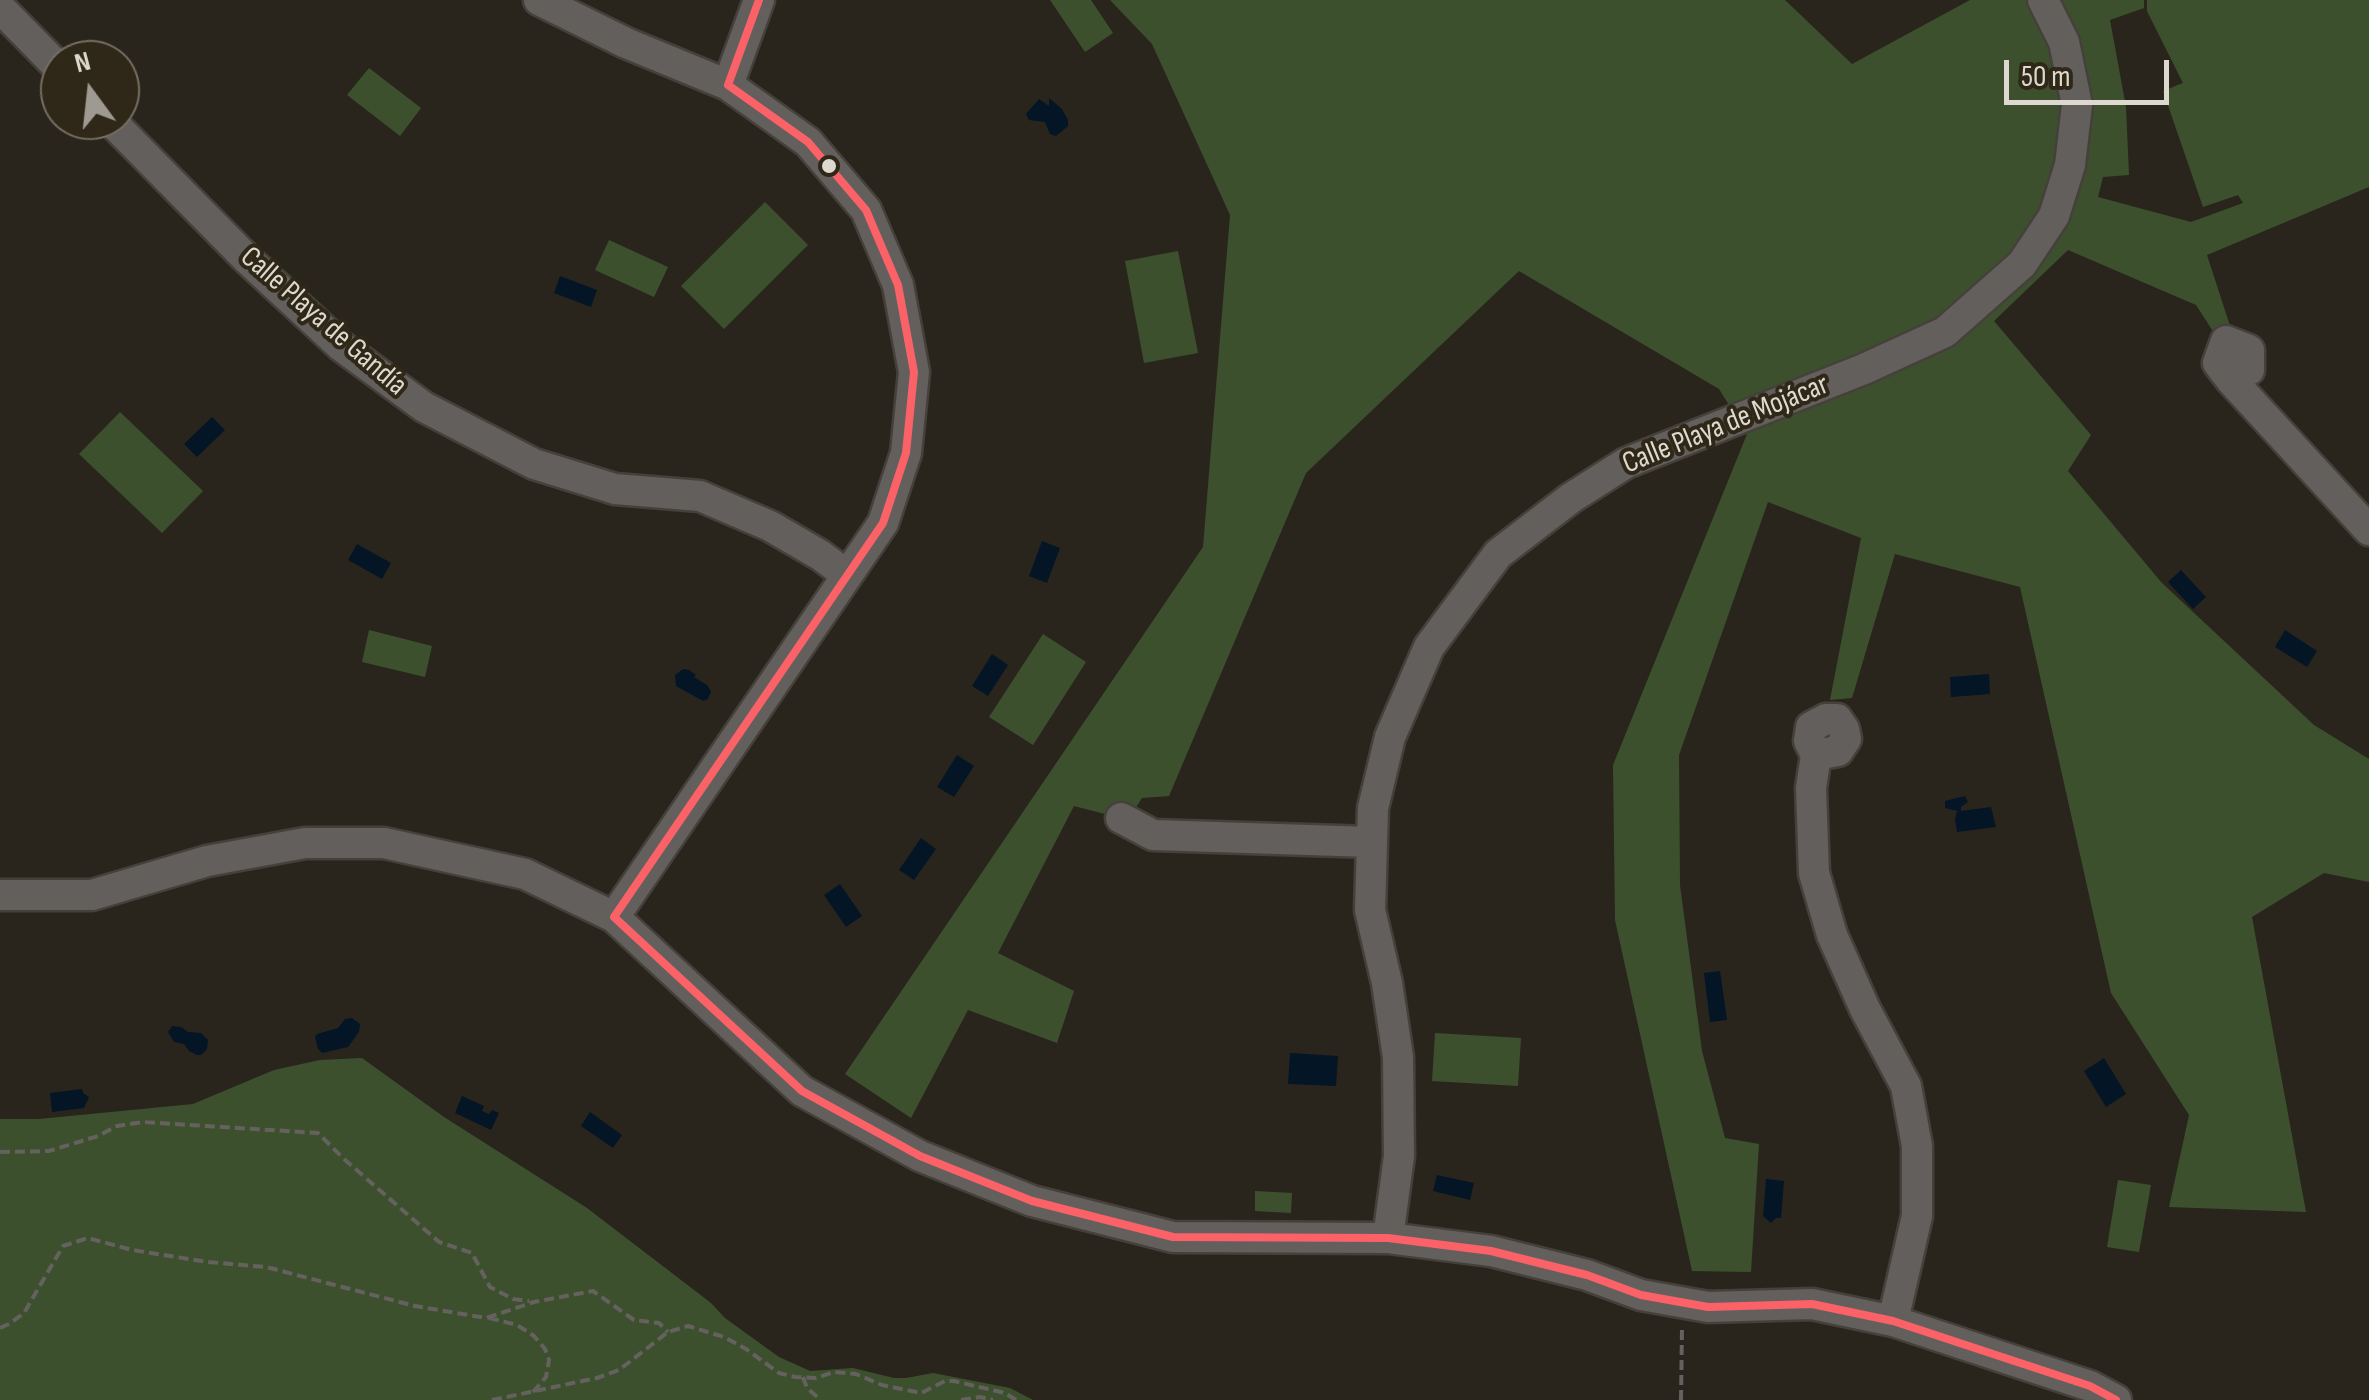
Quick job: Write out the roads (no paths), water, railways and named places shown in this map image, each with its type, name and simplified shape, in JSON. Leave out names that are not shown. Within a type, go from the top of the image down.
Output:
[{"type":"street","points":[[539,0],[626,43],[728,85],[808,142],[866,210],[898,285],[914,372],[906,453],[883,523],[614,917]]},
{"type":"street","points":[[728,85],[760,0]]},
{"type":"street","name":"Calle Playa de Mojácar","points":[[1388,1238],[1399,1156],[1398,1057],[1370,910],[1373,808],[1390,738],[1429,647],[1498,554],[1571,498],[1626,463],[1864,369],[1946,332],[2022,264],[2054,216],[2070,165],[2077,105],[2064,42],[2042,0]]},
{"type":"street","points":[[5,13],[40,49]]},
{"type":"street","name":"Calle Playa de Gandía","points":[[130,140],[246,258],[328,334],[424,407],[534,464],[614,490],[700,496],[770,526],[847,575]]},
{"type":"street","points":[[2230,380],[2369,530]]},
{"type":"street","points":[[1816,755],[1811,788],[1814,873],[1832,935],[1906,1086],[1917,1146],[1917,1216],[1893,1321]]},
{"type":"street","points":[[1121,818],[1152,835],[1371,842]]},
{"type":"street","points":[[0,895],[92,895],[207,861],[305,842],[384,843],[525,874],[614,917],[802,1091],[920,1156],[1032,1201],[1173,1238],[1388,1238],[1491,1251],[1587,1275],[1641,1295],[1708,1307],[1812,1304],[1893,1321],[2090,1386],[2116,1400]]},
{"type":"water","points":[[1049,98],[1068,120],[1068,126],[1056,136],[1050,134],[1045,122],[1029,120],[1026,114],[1039,99],[1049,106]]},
{"type":"water","points":[[560,276],[597,290],[591,307],[554,293]]},
{"type":"water","points":[[212,417],[225,430],[197,457],[184,444]]},
{"type":"water","points":[[1042,541],[1060,548],[1047,583],[1029,576]]},
{"type":"water","points":[[357,544],[391,563],[382,579],[348,560]]},
{"type":"water","points":[[2181,570],[2206,597],[2193,609],[2168,582]]},
{"type":"water","points":[[2285,630],[2317,651],[2307,667],[2275,647]]},
{"type":"water","points":[[992,654],[1008,665],[988,696],[972,686]]},
{"type":"water","points":[[683,669],[707,685],[711,691],[708,699],[703,701],[676,686],[675,675]]},
{"type":"water","points":[[1989,674],[1990,694],[1951,697],[1950,677]]},
{"type":"water","points":[[957,755],[974,766],[954,797],[937,787]]},
{"type":"water","points":[[1965,796],[1968,802],[1961,811],[1991,807],[1996,827],[1957,832],[1957,811],[1945,808],[1945,801]]},
{"type":"water","points":[[921,838],[936,849],[914,880],[899,870]]},
{"type":"water","points":[[840,884],[862,916],[846,927],[824,895]]},
{"type":"water","points":[[1720,971],[1727,1020],[1710,1022],[1704,973]]},
{"type":"water","points":[[352,1018],[360,1024],[359,1032],[348,1047],[322,1053],[317,1034],[338,1028],[345,1019]]},
{"type":"water","points":[[172,1026],[201,1033],[208,1040],[207,1049],[197,1055],[184,1044],[174,1042],[168,1032]]},
{"type":"water","points":[[1290,1053],[1338,1056],[1336,1086],[1288,1084]]},
{"type":"water","points":[[2104,1058],[2126,1094],[2106,1107],[2084,1071]]},
{"type":"water","points":[[82,1089],[89,1097],[84,1108],[52,1112],[50,1093]]},
{"type":"water","points":[[462,1096],[484,1106],[482,1111],[499,1113],[491,1130],[455,1113]]},
{"type":"water","points":[[590,1112],[622,1135],[613,1148],[581,1126]]},
{"type":"water","points":[[1437,1175],[1474,1183],[1470,1200],[1433,1191]]},
{"type":"water","points":[[1766,1179],[1784,1181],[1781,1218],[1771,1223],[1763,1216]]}]
